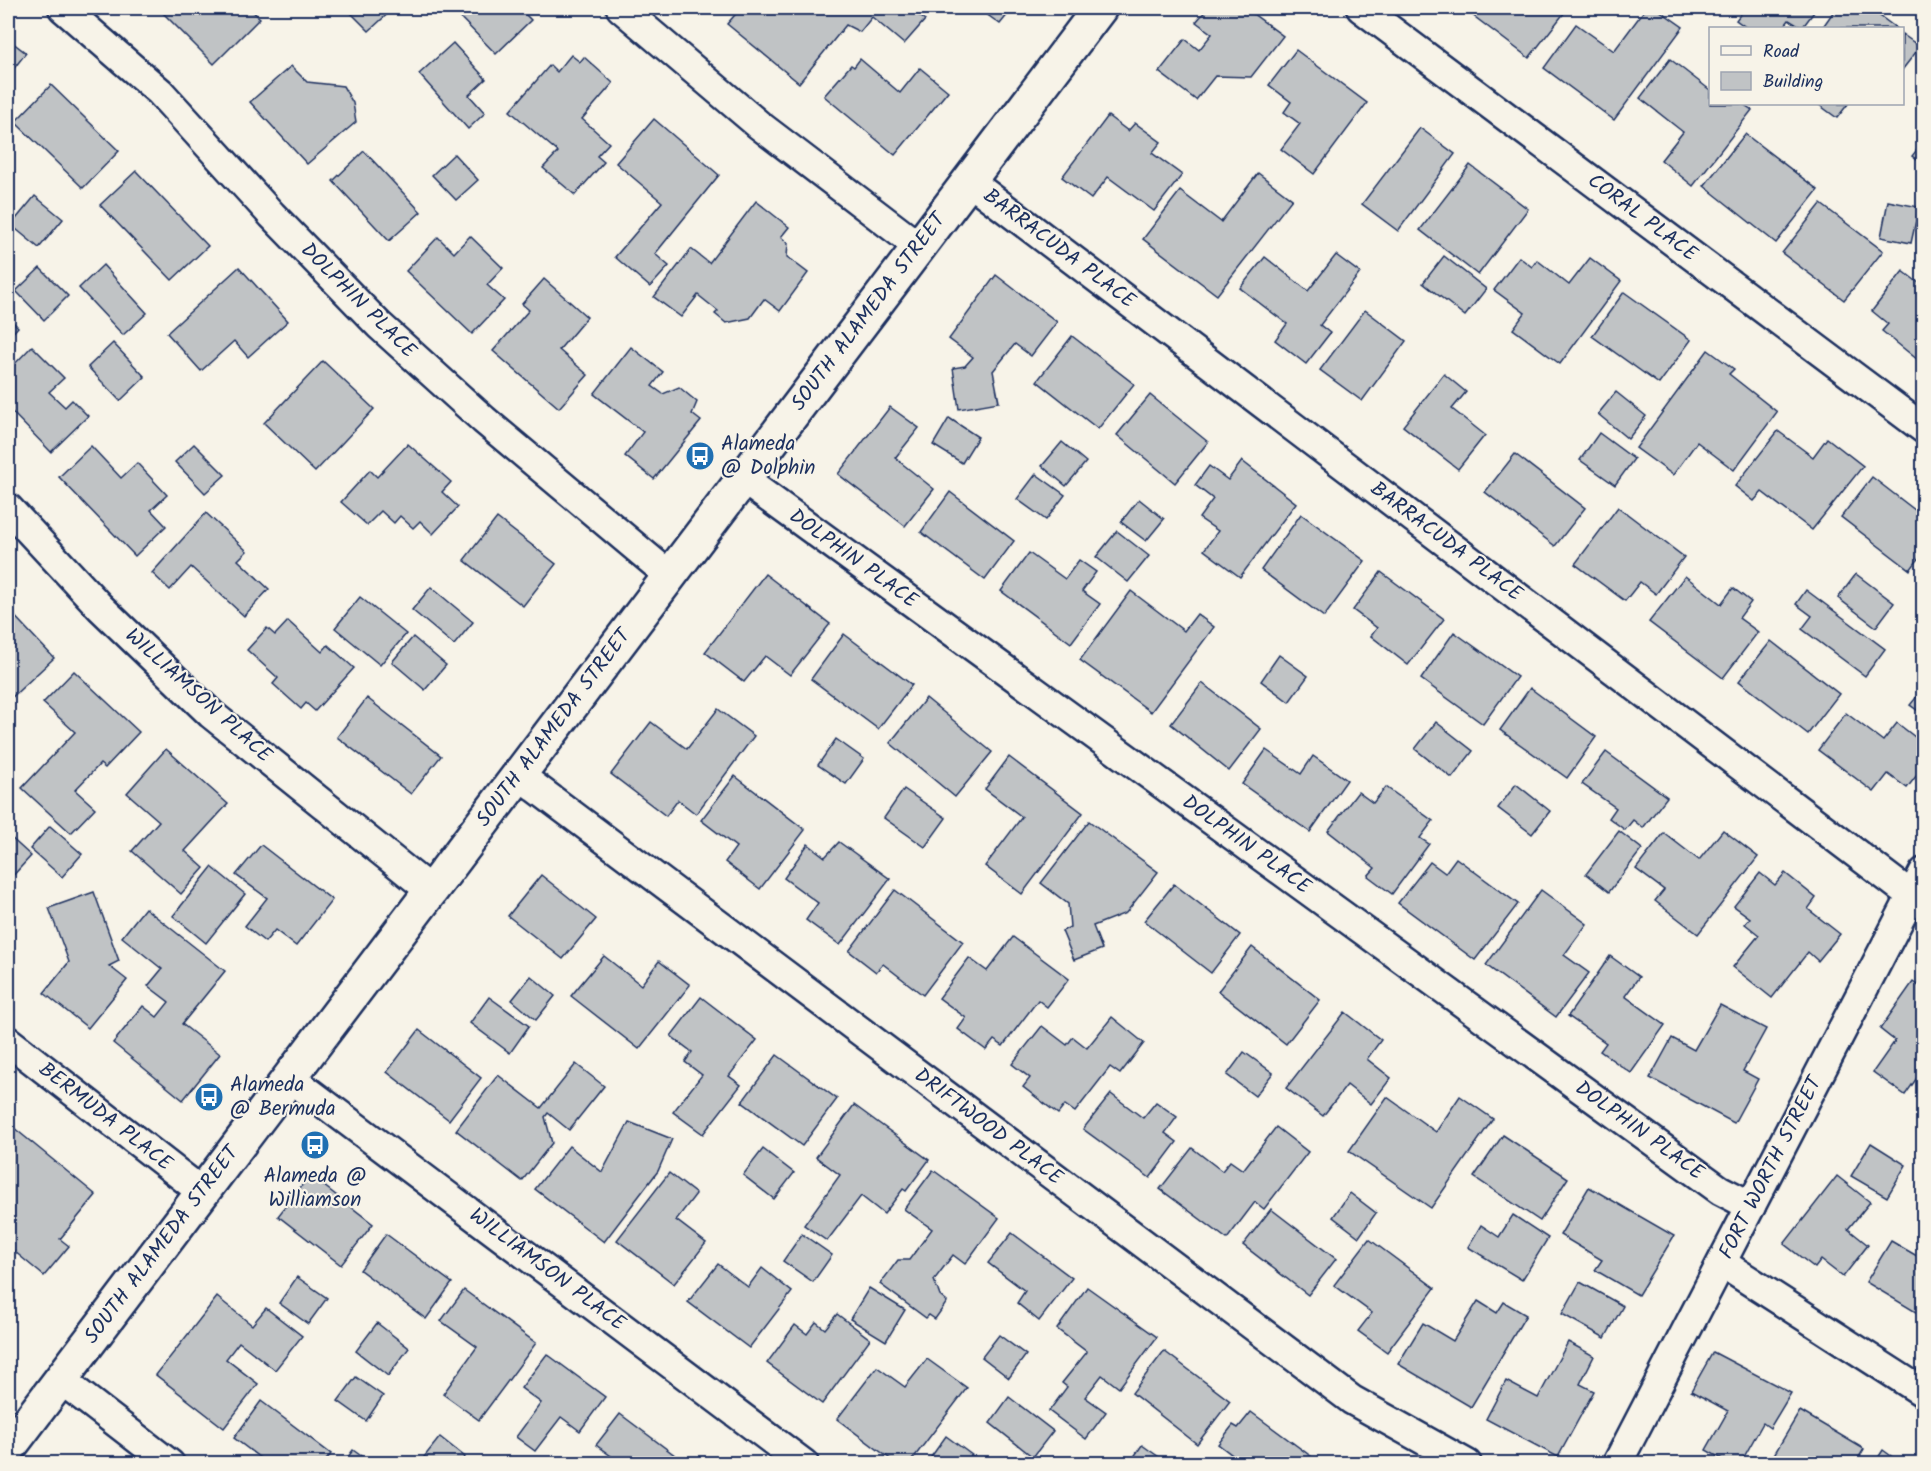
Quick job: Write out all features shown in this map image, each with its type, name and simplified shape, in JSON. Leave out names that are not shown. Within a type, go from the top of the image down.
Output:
[{"type":"main road","name":"SOUTH ALAMEDA STREET","points":[[8,1449],[1100,8]]},
{"type":"street","name":"DOLPHIN PLACE","points":[[63,8],[160,92],[272,215],[379,325],[484,420],[670,576]]},
{"type":"street","points":[[621,8],[759,125],[919,247]]},
{"type":"street","name":"CORAL PLACE","points":[[1361,8],[1923,429]]},
{"type":"street","name":"BARRACUDA PLACE","points":[[969,181],[1919,890]]},
{"type":"street","name":"DOLPHIN PLACE","points":[[743,479],[1720,1190],[1752,1206]]},
{"type":"street","name":"WILLIAMSON PLACE","points":[[8,508],[100,607],[211,714],[431,891]]},
{"type":"street","name":"DRIFTWOOD PLACE","points":[[519,775],[1352,1400],[1467,1464]]},
{"type":"street","name":"FORT WORTH STREET","points":[[1617,1464],[1919,890]]},
{"type":"street","name":"BERMUDA PLACE","points":[[8,1041],[202,1192]]},
{"type":"street","name":"WILLIAMSON PLACE","points":[[289,1077],[804,1464]]},
{"type":"street","points":[[1722,1263],[1923,1393]]},
{"type":"street","points":[[60,1379],[170,1464]]},
{"type":"building","points":[[158,8],[249,8],[260,18],[214,64]]},
{"type":"building","points":[[346,8],[394,8],[369,31]]},
{"type":"building","points":[[451,8],[519,8],[531,20],[496,54]]},
{"type":"building","points":[[741,8],[909,8],[925,20],[904,44],[872,17],[860,32],[846,25],[799,83],[727,24]]},
{"type":"building","points":[[978,8],[1013,8],[1000,24]]},
{"type":"building","points":[[1208,8],[1245,8],[1283,36],[1251,77],[1215,76],[1196,100],[1159,72],[1185,39],[1199,50],[1212,34],[1196,22]]},
{"type":"building","points":[[1463,8],[1568,8],[1529,58]]},
{"type":"building","points":[[1646,8],[1656,8],[1683,27],[1614,120],[1544,68],[1576,24],[1614,51]]},
{"type":"building","points":[[1745,8],[1817,8],[1803,27],[1789,20],[1784,27],[1746,27],[1736,20]]},
{"type":"building","points":[[1836,8],[1869,8],[1895,27],[1823,27]]},
{"type":"building","points":[[1904,35],[1920,47],[1904,67]]},
{"type":"building","points":[[8,39],[26,53],[8,76]]},
{"type":"building","points":[[453,43],[486,79],[469,95],[485,113],[468,129],[419,74]]},
{"type":"building","points":[[1296,50],[1367,103],[1314,174],[1281,149],[1300,124],[1284,112],[1291,102],[1269,85]]},
{"type":"building","points":[[571,55],[580,62],[584,57],[613,83],[582,119],[609,143],[597,156],[604,162],[575,195],[543,168],[558,152],[510,111],[550,65],[557,72]]},
{"type":"building","points":[[860,59],[900,93],[920,68],[948,91],[895,155],[824,96],[851,65],[854,67]]},
{"type":"building","points":[[1670,59],[1709,89],[1709,105],[1744,105],[1752,110],[1693,186],[1661,160],[1683,132],[1640,98]]},
{"type":"building","points":[[291,66],[307,82],[343,86],[353,103],[356,122],[307,164],[250,102]]},
{"type":"building","points":[[51,85],[119,151],[83,188],[15,122]]},
{"type":"building","points":[[1819,105],[1847,105],[1837,118]]},
{"type":"building","points":[[1108,116],[1128,131],[1135,123],[1161,142],[1152,153],[1182,175],[1154,211],[1108,177],[1091,199],[1062,177]]},
{"type":"building","points":[[654,119],[719,175],[655,254],[669,266],[650,287],[615,257],[662,202],[616,163]]},
{"type":"building","points":[[1420,128],[1455,154],[1398,231],[1362,204]]},
{"type":"building","points":[[1745,134],[1818,190],[1776,243],[1704,186]]},
{"type":"building","points":[[1924,141],[1924,165],[1912,156]]},
{"type":"building","points":[[364,151],[421,212],[389,241],[333,181]]},
{"type":"building","points":[[454,154],[478,180],[456,200],[432,175]]},
{"type":"building","points":[[1470,165],[1528,209],[1478,275],[1420,230]]},
{"type":"building","points":[[136,171],[208,246],[172,280],[100,205]]},
{"type":"building","points":[[1258,173],[1292,199],[1217,295],[1143,239],[1180,191],[1221,222]]},
{"type":"building","points":[[35,196],[63,219],[39,248],[11,225]]},
{"type":"building","points":[[756,201],[789,227],[781,237],[788,243],[787,257],[808,273],[780,311],[764,299],[750,318],[726,323],[715,314],[718,311],[698,295],[681,317],[654,297],[691,249],[709,263]]},
{"type":"building","points":[[1888,201],[1919,207],[1911,243],[1881,237]]},
{"type":"building","points":[[1821,204],[1883,251],[1844,300],[1782,253]]},
{"type":"building","points":[[470,236],[503,268],[487,285],[504,300],[472,334],[406,271],[438,237],[454,253]]},
{"type":"building","points":[[1336,255],[1360,273],[1320,325],[1330,333],[1306,364],[1275,340],[1287,324],[1240,288],[1265,257],[1308,291]]},
{"type":"building","points":[[1444,256],[1486,289],[1465,316],[1423,283]]},
{"type":"building","points":[[1519,257],[1532,267],[1537,260],[1569,285],[1590,258],[1621,281],[1560,364],[1513,329],[1525,313],[1494,290]]},
{"type":"building","points":[[103,265],[147,313],[123,335],[79,288]]},
{"type":"building","points":[[239,267],[288,321],[248,357],[234,341],[201,371],[167,333]]},
{"type":"building","points":[[40,268],[68,296],[44,320],[16,291]]},
{"type":"building","points":[[1903,271],[1924,287],[1924,353],[1918,360],[1882,331],[1888,324],[1872,311]]},
{"type":"building","points":[[996,275],[1057,322],[1031,356],[1015,344],[993,371],[999,402],[959,409],[953,368],[965,366],[973,357],[949,339]]},
{"type":"building","points":[[544,279],[587,317],[559,350],[588,375],[559,408],[493,351],[529,310],[522,304]]},
{"type":"building","points":[[1624,292],[1691,340],[1659,384],[1592,336]]},
{"type":"building","points":[[1365,310],[1406,341],[1362,401],[1320,370]]},
{"type":"building","points":[[8,317],[18,327],[8,338]]},
{"type":"building","points":[[1072,336],[1134,384],[1098,429],[1037,381]]},
{"type":"building","points":[[113,343],[145,377],[120,401],[88,367]]},
{"type":"building","points":[[32,346],[64,378],[49,392],[65,407],[72,400],[88,416],[51,452],[8,408],[8,371]]},
{"type":"building","points":[[631,347],[663,372],[652,386],[663,394],[679,387],[697,402],[692,414],[701,421],[654,479],[625,456],[643,432],[594,394]]},
{"type":"building","points":[[1708,350],[1734,369],[1729,374],[1777,412],[1734,470],[1697,442],[1673,475],[1636,448]]},
{"type":"building","points":[[323,361],[374,409],[315,472],[264,423]]},
{"type":"building","points":[[1444,374],[1466,392],[1452,409],[1485,435],[1458,469],[1403,426]]},
{"type":"building","points":[[1616,392],[1646,416],[1628,439],[1598,414]]},
{"type":"building","points":[[1150,395],[1208,442],[1175,483],[1117,435]]},
{"type":"building","points":[[890,407],[919,428],[895,458],[934,489],[905,526],[838,474]]},
{"type":"building","points":[[949,418],[978,437],[962,463],[933,445]]},
{"type":"building","points":[[1778,431],[1813,457],[1827,438],[1863,466],[1812,530],[1762,492],[1754,501],[1735,486]]},
{"type":"building","points":[[1599,433],[1634,459],[1615,485],[1580,460]]},
{"type":"building","points":[[1062,442],[1086,462],[1066,486],[1042,466]]},
{"type":"building","points":[[194,444],[225,475],[205,493],[175,462]]},
{"type":"building","points":[[408,444],[451,482],[442,492],[458,507],[433,534],[420,521],[413,528],[400,516],[394,523],[381,511],[367,525],[341,502],[370,470],[377,477]]},
{"type":"building","points":[[91,446],[121,478],[137,463],[167,495],[151,510],[166,526],[135,556],[59,477]]},
{"type":"building","points":[[1515,454],[1585,508],[1555,546],[1485,492]]},
{"type":"building","points":[[1242,461],[1296,503],[1240,577],[1204,550],[1218,531],[1199,518],[1213,499],[1195,485],[1209,466],[1228,480]]},
{"type":"building","points":[[1036,474],[1065,495],[1046,520],[1017,499]]},
{"type":"building","points":[[1872,477],[1924,517],[1924,552],[1910,570],[1841,517]]},
{"type":"building","points":[[950,492],[1014,541],[985,580],[921,532]]},
{"type":"building","points":[[1139,499],[1164,519],[1146,541],[1121,522]]},
{"type":"building","points":[[1618,507],[1684,557],[1656,594],[1640,582],[1625,601],[1575,564]]},
{"type":"building","points":[[206,513],[247,551],[238,560],[269,589],[244,616],[191,567],[170,590],[152,573]]},
{"type":"building","points":[[1301,514],[1365,561],[1324,617],[1261,570]]},
{"type":"building","points":[[497,518],[556,564],[523,606],[464,560]]},
{"type":"building","points":[[1117,531],[1149,556],[1128,582],[1096,557]]},
{"type":"building","points":[[1029,553],[1065,579],[1079,560],[1096,572],[1082,591],[1100,604],[1071,643],[1001,591]]},
{"type":"building","points":[[1381,572],[1444,619],[1408,665],[1371,636],[1377,628],[1353,610]]},
{"type":"building","points":[[765,574],[830,624],[790,675],[765,656],[744,682],[705,652]]},
{"type":"building","points":[[1856,574],[1894,603],[1876,627],[1838,598]]},
{"type":"building","points":[[1685,576],[1721,604],[1733,588],[1751,602],[1739,618],[1758,632],[1723,678],[1649,622]]},
{"type":"building","points":[[431,587],[473,622],[454,645],[412,610]]},
{"type":"building","points":[[1806,590],[1885,649],[1865,676],[1802,629],[1812,616],[1796,604]]},
{"type":"building","points":[[1131,591],[1184,631],[1197,614],[1214,627],[1151,712],[1080,660]]},
{"type":"building","points":[[360,597],[406,634],[380,665],[335,628]]},
{"type":"building","points":[[8,609],[54,658],[8,701]]},
{"type":"building","points":[[288,621],[322,652],[328,645],[354,668],[315,711],[306,703],[301,709],[273,684],[278,678],[247,650],[267,628],[275,635]]},
{"type":"building","points":[[1454,632],[1517,677],[1483,724],[1421,679]]},
{"type":"building","points":[[844,634],[912,685],[878,729],[811,679]]},
{"type":"building","points":[[413,637],[446,665],[425,690],[392,662]]},
{"type":"building","points":[[1771,641],[1839,694],[1808,734],[1739,681]]},
{"type":"building","points":[[1279,655],[1308,676],[1289,702],[1261,681]]},
{"type":"building","points":[[74,671],[139,732],[105,768],[100,764],[75,790],[95,808],[71,833],[22,788],[75,732],[43,703]]},
{"type":"building","points":[[1202,683],[1261,729],[1229,771],[1171,724]]},
{"type":"building","points":[[1530,688],[1596,737],[1567,778],[1500,730]]},
{"type":"building","points":[[1924,688],[1924,715],[1910,705]]},
{"type":"building","points":[[367,698],[441,756],[411,794],[337,737]]},
{"type":"building","points":[[926,698],[992,752],[955,797],[890,743]]},
{"type":"building","points":[[718,709],[754,736],[696,814],[678,800],[666,816],[611,774],[651,722],[687,749]]},
{"type":"building","points":[[1846,713],[1883,741],[1897,723],[1915,737],[1924,726],[1924,766],[1907,788],[1888,774],[1874,792],[1818,750]]},
{"type":"building","points":[[1436,722],[1473,751],[1452,778],[1415,749]]},
{"type":"building","points":[[836,739],[864,759],[846,784],[818,765]]},
{"type":"building","points":[[166,749],[228,804],[185,851],[204,868],[181,894],[132,851],[159,821],[127,793]]},
{"type":"building","points":[[1266,750],[1301,774],[1313,756],[1347,780],[1310,832],[1242,784]]},
{"type":"building","points":[[1606,752],[1667,797],[1643,828],[1633,820],[1625,830],[1609,818],[1616,808],[1582,784]]},
{"type":"building","points":[[1009,757],[1083,813],[1022,894],[985,866],[1022,817],[985,789]]},
{"type":"building","points":[[735,776],[805,830],[760,889],[725,862],[736,847],[701,820]]},
{"type":"building","points":[[1516,784],[1550,811],[1532,834],[1498,808]]},
{"type":"building","points":[[1386,787],[1433,821],[1420,838],[1429,844],[1392,894],[1368,876],[1375,868],[1328,831],[1358,792],[1373,803]]},
{"type":"building","points":[[904,789],[946,818],[925,847],[884,818]]},
{"type":"building","points":[[1089,821],[1158,872],[1126,913],[1093,926],[1102,949],[1074,960],[1062,931],[1070,927],[1068,904],[1041,883]]},
{"type":"building","points":[[50,826],[82,854],[62,877],[30,849]]},
{"type":"building","points":[[1723,830],[1758,857],[1698,934],[1655,901],[1664,890],[1636,869],[1664,833],[1699,860]]},
{"type":"building","points":[[1619,831],[1642,849],[1609,892],[1586,874]]},
{"type":"building","points":[[8,835],[31,856],[8,881]]},
{"type":"building","points":[[839,842],[890,879],[840,945],[806,920],[818,903],[784,878],[808,844],[825,857]]},
{"type":"building","points":[[261,845],[332,900],[296,946],[275,930],[265,942],[245,926],[267,898],[236,875]]},
{"type":"building","points":[[1456,858],[1518,904],[1475,960],[1398,903],[1430,862],[1445,873]]},
{"type":"building","points":[[212,867],[245,894],[206,943],[173,916]]},
{"type":"building","points":[[1760,873],[1775,885],[1785,873],[1816,898],[1808,909],[1840,934],[1818,961],[1808,952],[1772,998],[1733,967],[1759,935],[1745,924],[1750,918],[1734,906]]},
{"type":"building","points":[[541,875],[596,919],[563,959],[508,916]]},
{"type":"building","points":[[1174,884],[1240,935],[1211,973],[1144,921]]},
{"type":"building","points":[[895,890],[963,942],[923,995],[883,964],[876,972],[849,951]]},
{"type":"building","points":[[1541,890],[1587,924],[1564,955],[1589,973],[1556,1017],[1486,965]]},
{"type":"building","points":[[94,892],[119,961],[109,966],[127,980],[88,1028],[44,993],[69,962],[49,908]]},
{"type":"building","points":[[145,908],[225,971],[182,1024],[220,1054],[183,1100],[113,1043],[143,1006],[157,1017],[169,1002],[148,986],[162,969],[122,937]]},
{"type":"building","points":[[1013,937],[1069,979],[1047,1007],[1038,1000],[1003,1046],[994,1040],[986,1050],[958,1029],[966,1018],[939,998],[969,958],[987,971]]},
{"type":"building","points":[[1252,947],[1320,1000],[1286,1044],[1218,991]]},
{"type":"building","points":[[604,956],[641,985],[659,961],[690,985],[639,1049],[571,996]]},
{"type":"building","points":[[1610,956],[1639,977],[1625,996],[1665,1025],[1631,1073],[1600,1051],[1606,1043],[1568,1016]]},
{"type":"building","points":[[531,976],[555,996],[536,1020],[512,1000]]},
{"type":"building","points":[[1913,982],[1924,990],[1924,1068],[1905,1095],[1873,1072],[1895,1041],[1880,1029]]},
{"type":"building","points":[[489,997],[529,1026],[510,1053],[470,1023]]},
{"type":"building","points":[[701,997],[757,1040],[729,1076],[741,1085],[703,1134],[673,1112],[702,1075],[685,1062],[692,1052],[671,1036]]},
{"type":"building","points":[[1720,1005],[1766,1029],[1743,1071],[1758,1079],[1734,1123],[1650,1078],[1672,1038],[1694,1050]]},
{"type":"building","points":[[1345,1012],[1381,1040],[1367,1059],[1391,1078],[1371,1104],[1347,1085],[1323,1116],[1286,1088]]},
{"type":"building","points":[[1112,1017],[1144,1043],[1120,1074],[1110,1067],[1075,1112],[1065,1105],[1058,1114],[1023,1087],[1030,1078],[1012,1064],[1042,1026],[1067,1045],[1073,1037],[1087,1048]]},
{"type":"building","points":[[419,1030],[481,1078],[449,1120],[387,1072]]},
{"type":"building","points":[[1244,1052],[1273,1073],[1255,1096],[1227,1075]]},
{"type":"building","points":[[777,1055],[837,1099],[802,1146],[742,1102]]},
{"type":"building","points":[[576,1064],[604,1086],[569,1130],[548,1113],[545,1117],[552,1143],[522,1181],[456,1130],[498,1075],[541,1108]]},
{"type":"building","points":[[1111,1094],[1143,1118],[1156,1102],[1177,1117],[1165,1133],[1177,1142],[1150,1178],[1083,1129]]},
{"type":"building","points":[[1460,1096],[1493,1119],[1431,1208],[1349,1151],[1387,1097],[1436,1132]]},
{"type":"building","points":[[854,1105],[929,1160],[906,1191],[903,1189],[884,1214],[861,1196],[827,1241],[804,1225],[840,1175],[816,1157]]},
{"type":"building","points":[[629,1122],[672,1139],[658,1171],[604,1242],[535,1189],[569,1146],[602,1172]]},
{"type":"building","points":[[8,1123],[96,1195],[60,1239],[69,1246],[44,1276],[8,1246]]},
{"type":"building","points":[[1276,1127],[1308,1152],[1264,1209],[1255,1202],[1227,1239],[1160,1189],[1192,1148],[1222,1171],[1230,1161],[1243,1170]]},
{"type":"building","points":[[1503,1135],[1568,1178],[1540,1221],[1474,1177]]},
{"type":"building","points":[[1871,1143],[1906,1165],[1887,1197],[1851,1176]]},
{"type":"building","points":[[763,1149],[794,1173],[774,1199],[743,1175]]},
{"type":"building","points":[[933,1170],[999,1218],[965,1264],[953,1255],[934,1280],[940,1296],[947,1302],[935,1319],[929,1315],[926,1318],[880,1284],[898,1260],[909,1260],[932,1229],[904,1209]]},
{"type":"building","points":[[669,1173],[696,1194],[676,1220],[706,1243],[674,1284],[617,1240]]},
{"type":"building","points":[[310,1175],[373,1224],[341,1265],[278,1216]]},
{"type":"building","points":[[1837,1176],[1870,1202],[1848,1229],[1868,1245],[1843,1277],[1821,1260],[1815,1268],[1784,1244]]},
{"type":"building","points":[[1589,1187],[1674,1236],[1638,1295],[1595,1270],[1602,1260],[1560,1235]]},
{"type":"building","points":[[1350,1193],[1376,1213],[1359,1237],[1333,1217]]},
{"type":"building","points":[[1271,1209],[1336,1259],[1308,1295],[1243,1245]]},
{"type":"building","points":[[1513,1215],[1548,1238],[1522,1280],[1468,1247],[1481,1225],[1499,1237]]},
{"type":"building","points":[[1012,1233],[1072,1278],[1039,1321],[1017,1303],[1025,1291],[988,1263]]},
{"type":"building","points":[[386,1234],[452,1283],[426,1319],[360,1270]]},
{"type":"building","points":[[802,1234],[832,1255],[813,1282],[783,1261]]},
{"type":"building","points":[[1369,1239],[1435,1288],[1387,1352],[1358,1331],[1372,1313],[1334,1285]]},
{"type":"building","points":[[1891,1241],[1924,1260],[1924,1317],[1866,1282]]},
{"type":"building","points":[[718,1264],[748,1287],[762,1268],[792,1292],[749,1348],[688,1302]]},
{"type":"building","points":[[297,1277],[327,1298],[308,1324],[279,1303]]},
{"type":"building","points":[[1580,1282],[1623,1306],[1605,1338],[1562,1314]]},
{"type":"building","points":[[1087,1287],[1157,1337],[1119,1388],[1102,1375],[1085,1397],[1106,1412],[1086,1439],[1049,1411],[1067,1387],[1062,1383],[1087,1352],[1057,1329]]},
{"type":"building","points":[[869,1288],[905,1310],[886,1341],[850,1319]]},
{"type":"building","points":[[464,1290],[536,1343],[479,1420],[443,1394],[477,1347],[441,1321]]},
{"type":"building","points":[[217,1297],[252,1325],[266,1308],[302,1336],[275,1370],[239,1342],[226,1359],[258,1384],[224,1428],[156,1375]]},
{"type":"building","points":[[1478,1301],[1497,1313],[1504,1302],[1526,1315],[1471,1407],[1398,1364],[1423,1323],[1453,1341]]},
{"type":"building","points":[[837,1314],[870,1339],[822,1404],[767,1363],[795,1325],[807,1334],[816,1322],[825,1329]]},
{"type":"building","points":[[377,1323],[409,1348],[388,1376],[356,1351]]},
{"type":"building","points":[[999,1335],[1026,1355],[1009,1378],[982,1357]]},
{"type":"building","points":[[1568,1342],[1594,1356],[1580,1384],[1594,1391],[1558,1457],[1486,1419],[1506,1381],[1538,1398]]},
{"type":"building","points":[[1164,1351],[1230,1401],[1197,1444],[1132,1393]]},
{"type":"building","points":[[1713,1352],[1791,1393],[1770,1428],[1763,1423],[1740,1464],[1731,1464],[1706,1450],[1728,1411],[1691,1391]]},
{"type":"building","points":[[547,1354],[605,1397],[580,1431],[561,1417],[535,1451],[516,1437],[541,1403],[521,1388]]},
{"type":"building","points":[[927,1359],[967,1388],[909,1464],[897,1464],[837,1419],[877,1367],[905,1387]]},
{"type":"building","points":[[356,1377],[383,1396],[366,1421],[338,1401]]},
{"type":"building","points":[[1009,1397],[1053,1431],[1033,1457],[990,1423]]},
{"type":"building","points":[[261,1401],[331,1454],[323,1464],[268,1464],[234,1438]]},
{"type":"building","points":[[1800,1411],[1864,1449],[1855,1464],[1769,1463]]},
{"type":"building","points":[[1251,1412],[1316,1460],[1314,1464],[1244,1464],[1218,1444],[1233,1425],[1238,1428]]},
{"type":"building","points":[[620,1414],[680,1459],[677,1464],[606,1464],[611,1456],[596,1445]]},
{"type":"building","points":[[946,1436],[984,1464],[926,1464]]},
{"type":"building","points":[[440,1437],[465,1457],[460,1464],[420,1462]]},
{"type":"building","points":[[1142,1445],[1169,1464],[1129,1464]]},
{"type":"building","points":[[353,1450],[372,1464],[343,1464]]},
{"type":"building","points":[[1883,1450],[1902,1464],[1874,1464]]},
{"type":"place","name":"Alameda @ Dolphin","points":[[700,456]]},
{"type":"place","name":"Alameda @ Bermuda","points":[[209,1097]]},
{"type":"place","name":"Alameda @ Williamson","points":[[315,1145]]}]
